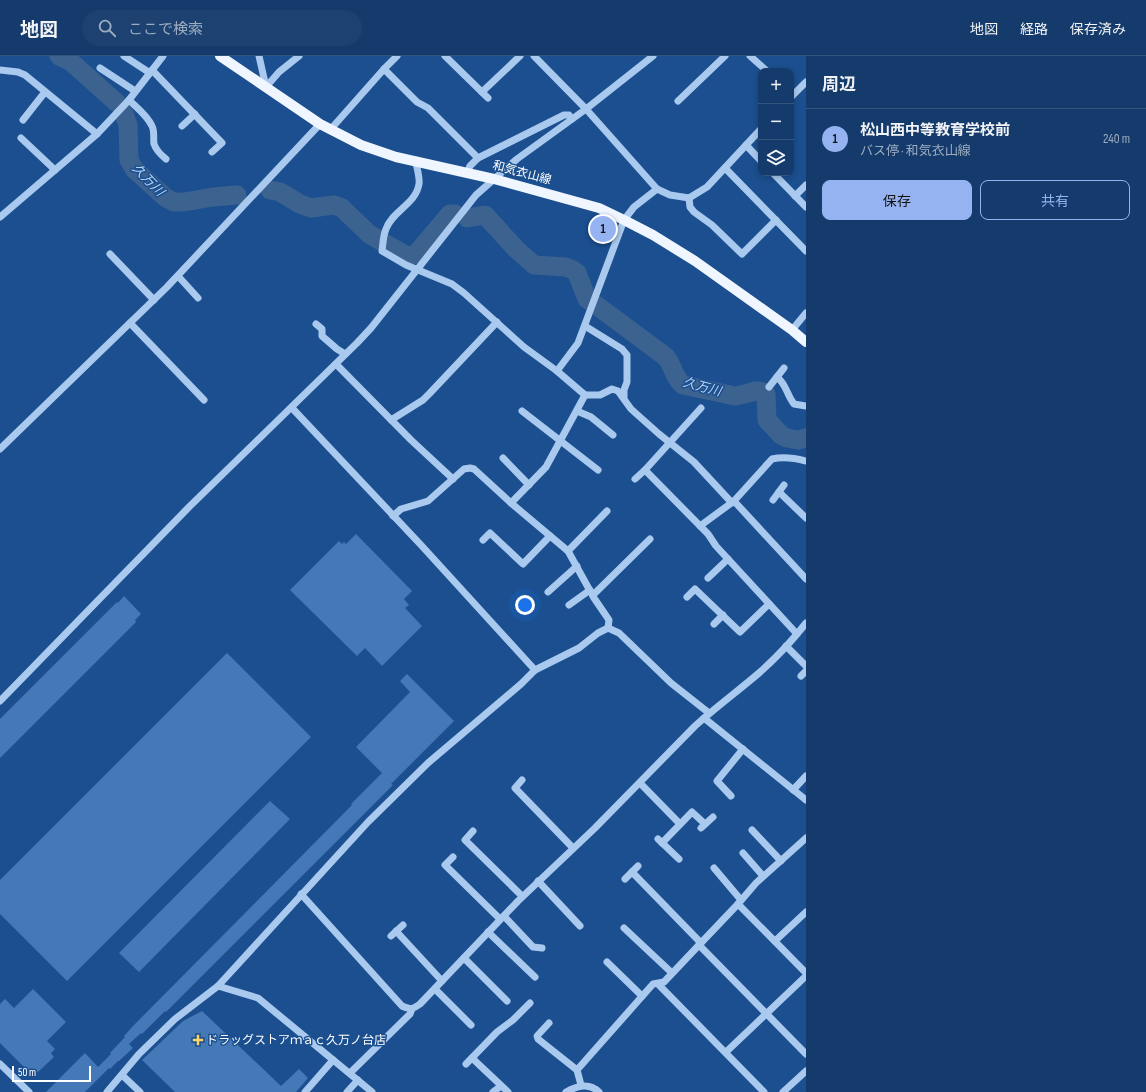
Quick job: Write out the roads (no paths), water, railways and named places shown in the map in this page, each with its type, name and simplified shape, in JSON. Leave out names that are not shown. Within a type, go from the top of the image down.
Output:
[{"type":"main road","name":"和気衣山線","points":[[220,56],[320,124],[361,144],[396,157],[494,179],[599,208],[624,220],[695,261],[792,330],[806,342]]},
{"type":"street","points":[[124,56],[151,72],[195,114],[222,143],[212,152]]},
{"type":"street","points":[[0,217],[96,134],[129,100],[163,56]]},
{"type":"street","points":[[259,56],[266,87]]},
{"type":"street","points":[[266,87],[279,72],[299,56]]},
{"type":"street","points":[[330,130],[397,56]]},
{"type":"street","points":[[446,56],[488,98]]},
{"type":"street","points":[[482,92],[520,56]]},
{"type":"street","points":[[534,56],[586,109],[658,189],[670,195],[689,198],[707,187],[758,132]]},
{"type":"street","points":[[0,701],[189,507],[292,408],[371,328],[476,195],[517,159],[586,109],[651,56]]},
{"type":"street","points":[[678,101],[725,56]]},
{"type":"street","points":[[750,56],[764,68]]},
{"type":"street","points":[[100,68],[135,91]]},
{"type":"street","points":[[384,69],[417,102],[428,108],[478,158]]},
{"type":"street","points":[[0,70],[22,74],[96,134]]},
{"type":"street","points":[[794,92],[806,82]]},
{"type":"street","points":[[23,120],[45,92]]},
{"type":"street","points":[[129,100],[145,115],[151,124],[154,129],[154,146],[166,159]]},
{"type":"street","points":[[182,126],[195,114]]},
{"type":"street","points":[[467,173],[470,166],[478,158],[564,115],[572,119]]},
{"type":"street","points":[[0,449],[178,276],[320,124]]},
{"type":"street","points":[[21,138],[55,170]]},
{"type":"street","points":[[746,145],[758,158]]},
{"type":"street","points":[[416,162],[419,183],[416,194],[408,204],[393,217],[386,228],[382,251],[416,270],[452,284],[524,347],[557,371],[585,395],[600,395],[612,390],[618,391],[639,416],[694,462],[806,579]]},
{"type":"street","points":[[725,168],[806,251]]},
{"type":"street","points":[[776,176],[806,207]]},
{"type":"street","points":[[795,196],[806,185]]},
{"type":"street","points":[[557,371],[578,343],[624,220],[634,207],[658,189]]},
{"type":"street","points":[[689,198],[690,207],[694,212],[712,225],[742,254],[776,220]]},
{"type":"street","points":[[110,254],[154,300]]},
{"type":"street","points":[[178,276],[198,298]]},
{"type":"street","points":[[792,330],[806,313]]},
{"type":"street","points":[[391,420],[423,400],[497,322]]},
{"type":"street","points":[[130,323],[204,400]]},
{"type":"street","points":[[316,324],[322,329],[322,336],[345,354]]},
{"type":"street","points":[[585,326],[622,349],[628,355],[627,382],[624,398]]},
{"type":"street","points":[[336,364],[411,440],[453,479]]},
{"type":"street","points":[[769,387],[784,368]]},
{"type":"street","points":[[777,377],[786,388],[789,398],[794,404],[806,406]]},
{"type":"street","points":[[511,503],[546,467],[585,395]]},
{"type":"street","points":[[292,408],[535,670]]},
{"type":"street","points":[[635,479],[646,470],[701,408]]},
{"type":"street","points":[[522,411],[598,470]]},
{"type":"street","points":[[577,411],[592,417],[613,435]]},
{"type":"street","points":[[700,526],[733,502],[772,459],[781,457],[806,461]]},
{"type":"street","points":[[503,458],[529,485]]},
{"type":"street","points":[[393,516],[400,509],[428,501],[464,469],[474,469],[511,503],[568,551],[609,620],[608,628]]},
{"type":"street","points":[[646,470],[700,526],[728,559],[797,634]]},
{"type":"street","points":[[772,500],[784,485]]},
{"type":"street","points":[[779,492],[806,518]]},
{"type":"street","points":[[568,551],[607,511]]},
{"type":"street","points":[[483,540],[490,533],[523,564],[550,536]]},
{"type":"street","points":[[569,605],[591,592],[650,539]]},
{"type":"street","points":[[708,578],[728,559]]},
{"type":"street","points":[[548,592],[577,566]]},
{"type":"street","points":[[687,597],[695,589],[740,632],[769,604]]},
{"type":"street","points":[[714,624],[723,615]]},
{"type":"street","points":[[350,1074],[410,1014],[412,1009],[420,1004],[435,989],[522,896],[640,783],[707,715],[759,673],[806,623]]},
{"type":"street","points":[[107,1092],[139,1054],[175,1019],[218,986],[368,822],[428,763],[521,684],[535,670],[579,648],[598,633],[608,628]]},
{"type":"street","points":[[608,628],[619,633],[743,749],[806,800]]},
{"type":"street","points":[[786,646],[806,666]]},
{"type":"street","points":[[731,796],[717,781],[743,749]]},
{"type":"street","points":[[793,790],[806,776]]},
{"type":"street","points":[[522,780],[515,788],[573,848]]},
{"type":"street","points":[[640,783],[680,824]]},
{"type":"street","points":[[679,859],[660,841],[692,812],[703,826],[713,817]]},
{"type":"street","points":[[752,830],[781,861]]},
{"type":"street","points":[[473,831],[465,840],[522,896]]},
{"type":"street","points":[[577,1070],[653,984],[664,982],[740,902],[756,883],[806,838]]},
{"type":"street","points":[[743,853],[764,876]]},
{"type":"street","points":[[453,857],[445,865],[533,947],[542,948]]},
{"type":"street","points":[[625,878],[638,866]]},
{"type":"street","points":[[714,868],[740,902],[806,974],[726,1052]]},
{"type":"street","points":[[632,872],[766,1014],[806,1054]]},
{"type":"street","points":[[538,881],[580,926]]},
{"type":"street","points":[[301,894],[402,1006],[412,1009]]},
{"type":"street","points":[[775,941],[806,912]]},
{"type":"street","points":[[403,924],[393,933],[442,981]]},
{"type":"street","points":[[624,928],[672,973]]},
{"type":"street","points":[[488,932],[535,977]]},
{"type":"street","points":[[464,958],[507,1000]]},
{"type":"street","points":[[607,962],[642,996]]},
{"type":"street","points":[[658,984],[764,1092]]},
{"type":"street","points":[[218,986],[258,998],[372,1092]]},
{"type":"street","points":[[435,989],[471,1025]]},
{"type":"street","points":[[466,1064],[497,1032],[530,1003]]},
{"type":"street","points":[[549,1023],[537,1036],[538,1039],[577,1070],[581,1086]]},
{"type":"street","points":[[472,1058],[508,1092]]},
{"type":"street","points":[[305,1092],[333,1060]]},
{"type":"street","points":[[0,1064],[29,1092]]},
{"type":"street","points":[[784,1092],[806,1071]]},
{"type":"street","points":[[122,1075],[140,1092]]},
{"type":"street","points":[[347,1092],[358,1080]]},
{"type":"street","points":[[493,1092],[501,1086]]},
{"type":"street","points":[[566,1092],[581,1086],[588,1086],[599,1092]]},
{"type":"waterway","name":"久万川","points":[[59,56],[70,61],[117,103]]},
{"type":"waterway","name":"久万川","points":[[124,114],[128,125],[129,160],[134,169],[166,198],[174,202],[184,202],[237,195]]},
{"type":"waterway","name":"久万川","points":[[270,190],[280,192],[300,204],[311,208],[334,205],[342,208],[369,234],[381,241]]},
{"type":"waterway","name":"久万川","points":[[386,244],[409,257],[417,253],[450,214],[455,214]]},
{"type":"waterway","name":"久万川","points":[[467,218],[485,215],[516,249],[534,265],[566,267],[573,270],[577,273],[587,299],[590,301]]},
{"type":"waterway","name":"久万川","points":[[596,305],[666,357],[671,364],[677,379],[683,385],[735,396],[755,391],[763,392],[766,394],[767,420],[781,435],[798,440],[806,438]]},
{"type":"place","name":"松山西中等教育学校前","points":[[603,229]]},
{"type":"place","name":"ドラッグストアｍａｃ久万ノ台店","points":[[198,1040]]}]
